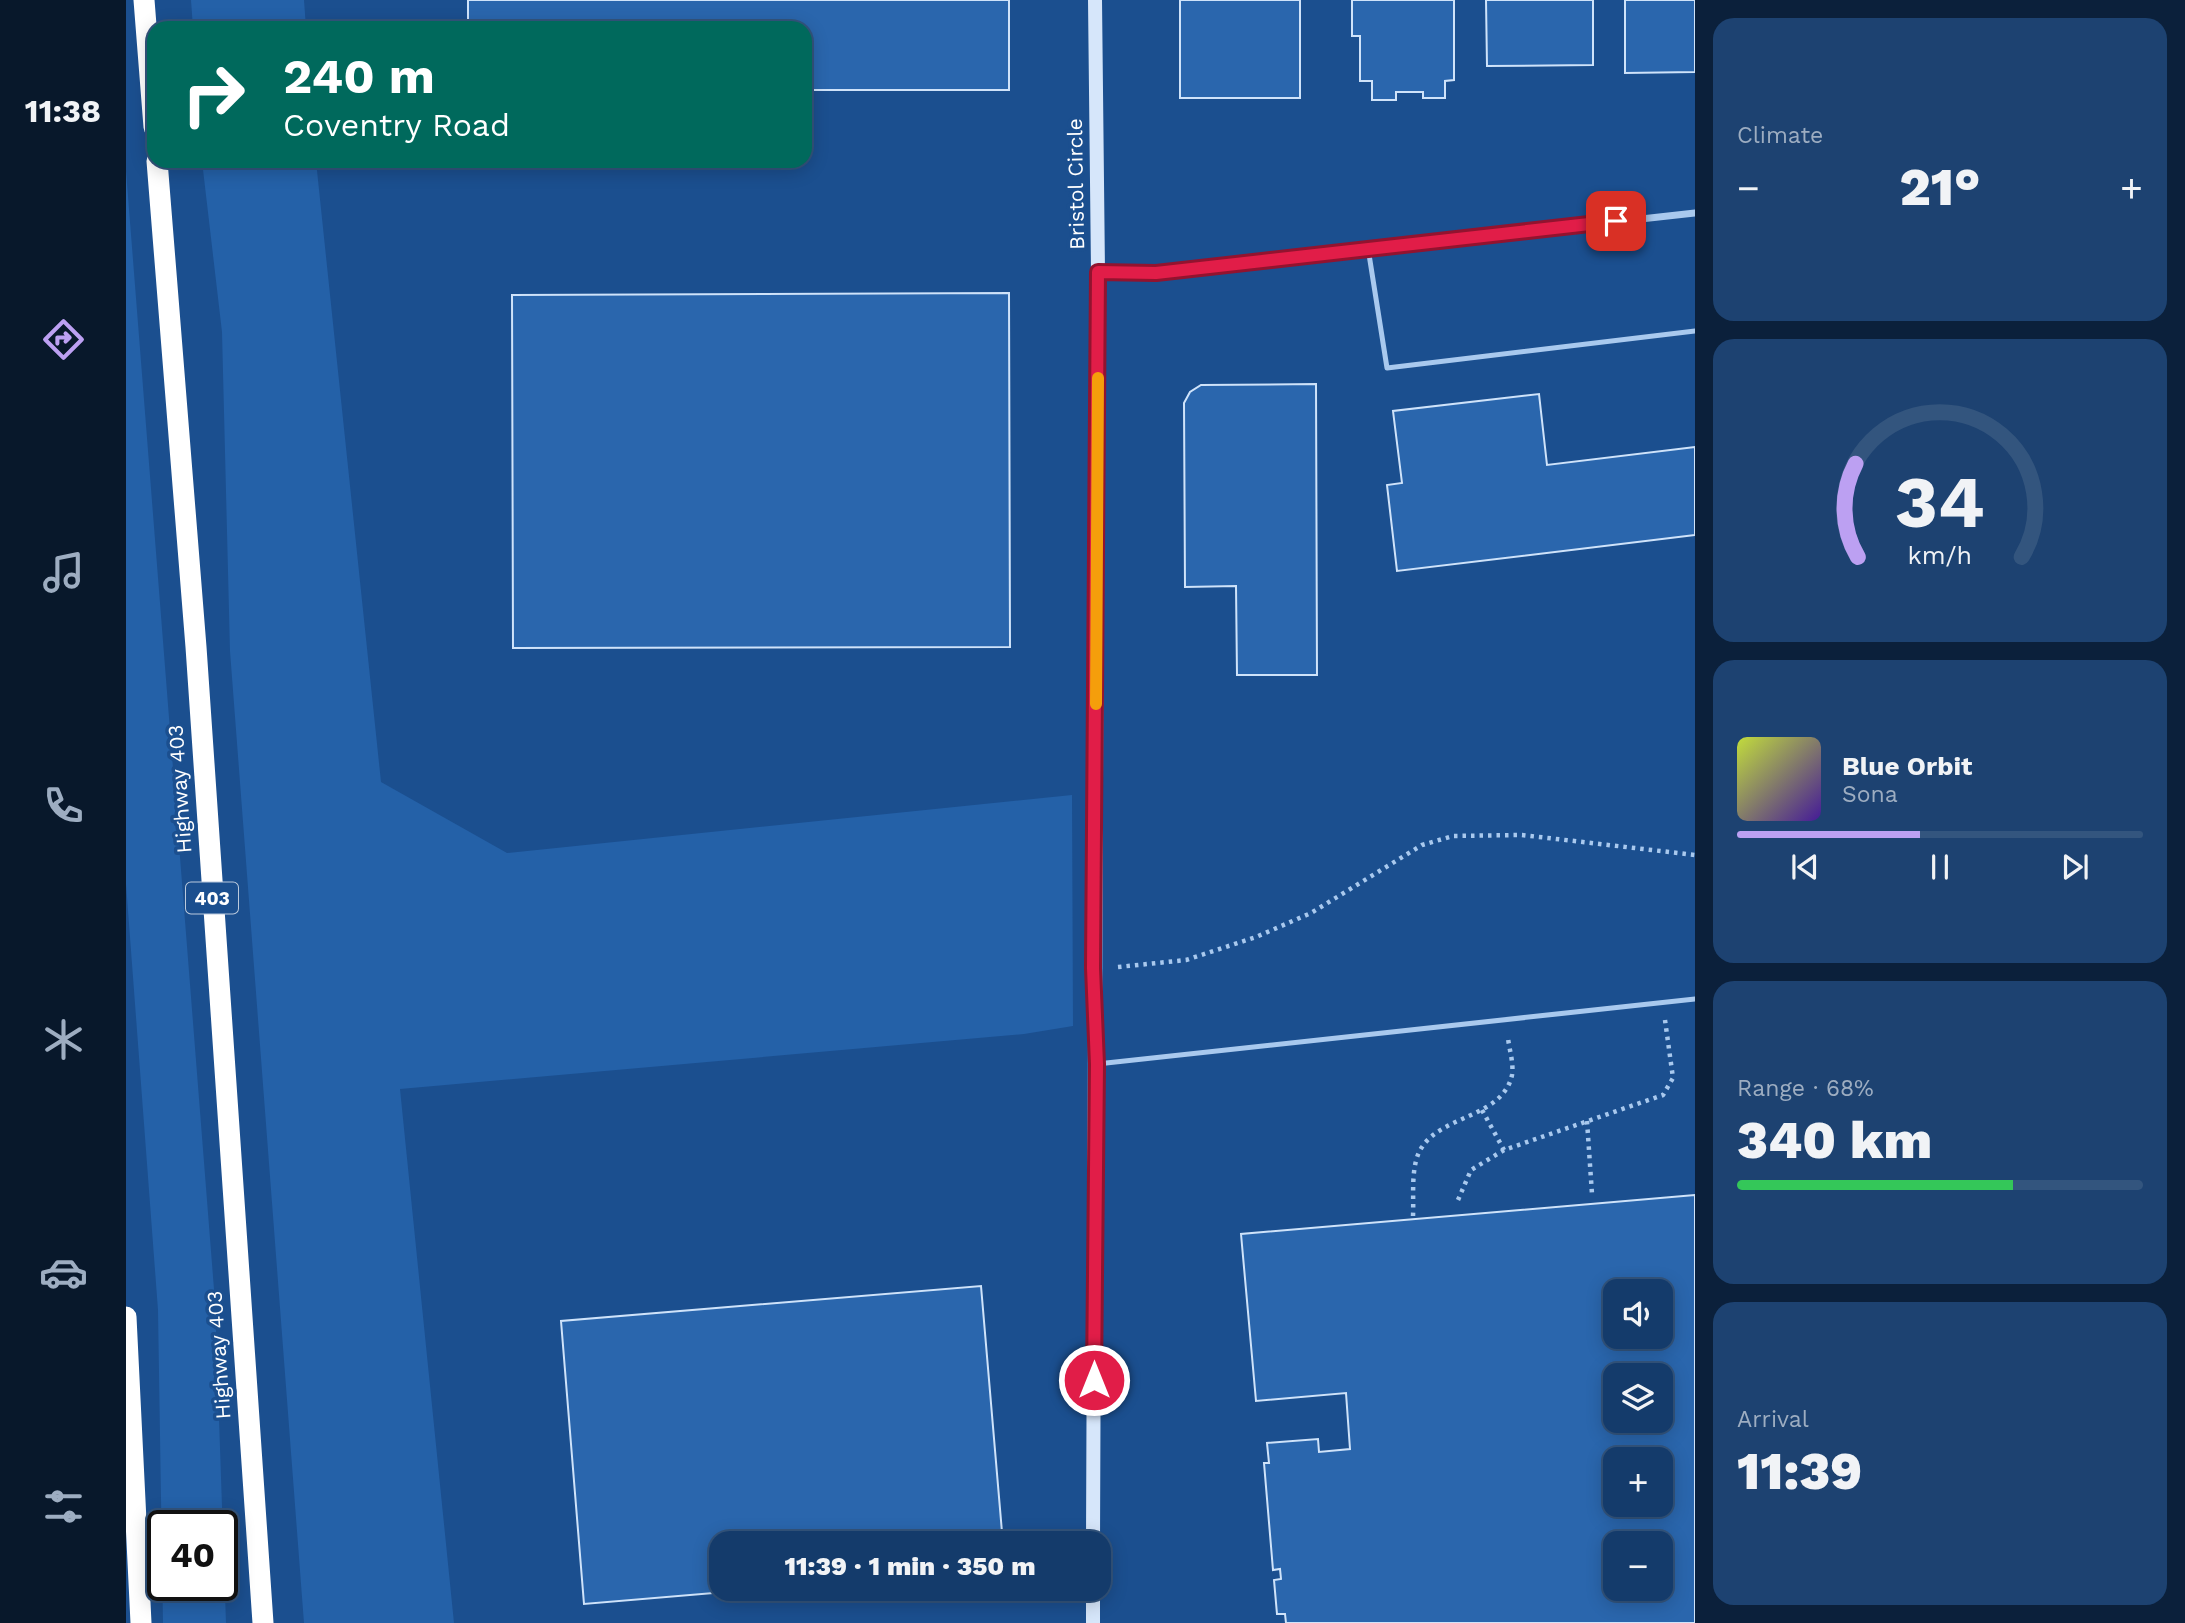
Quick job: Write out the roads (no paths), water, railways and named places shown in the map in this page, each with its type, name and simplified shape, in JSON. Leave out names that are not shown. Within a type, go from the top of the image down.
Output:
[{"type":"highway","points":[[144,0],[147,38]]},
{"type":"highway","name":"Highway 403","points":[[158,168],[196,647],[264,1623]]},
{"type":"highway","points":[[126,1317],[141,1623]]},
{"type":"street","name":"Bristol Circle","points":[[1093,1531],[1097,1064],[1093,968],[1098,272],[1095,0]]},
{"type":"street","points":[[1098,272],[1156,273],[1695,213]]},
{"type":"street","points":[[1093,1601],[1093,1623]]},
{"type":"lane","points":[[1368,248],[1387,368],[1695,331]]},
{"type":"lane","points":[[1097,1064],[1695,999]]}]
